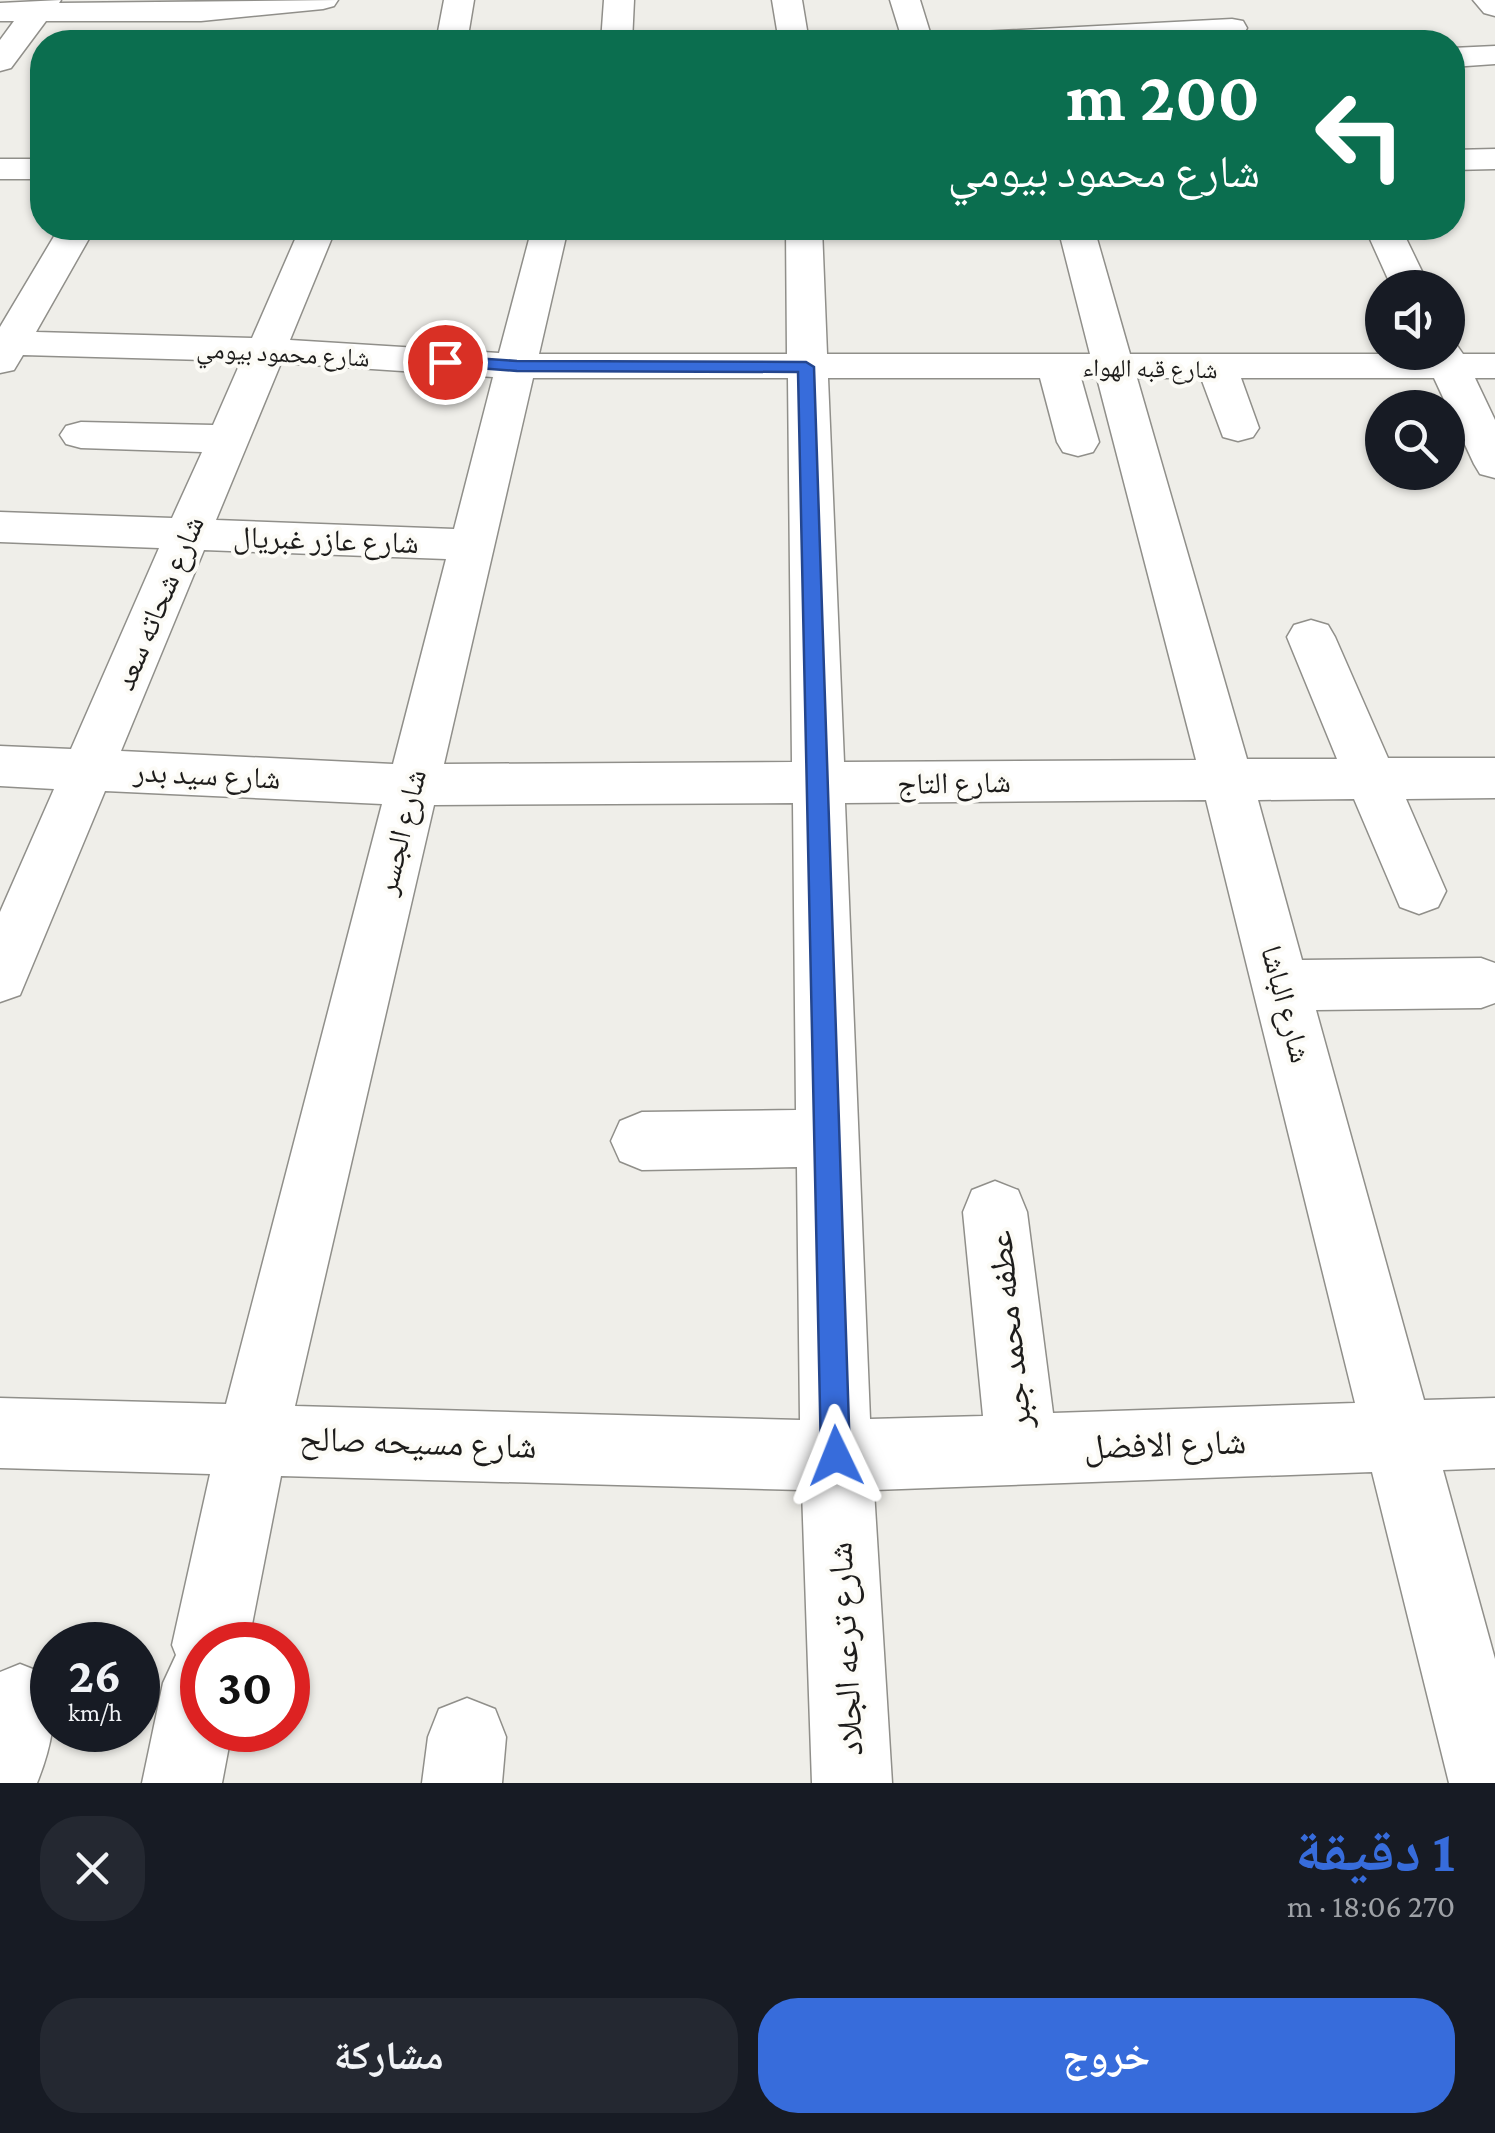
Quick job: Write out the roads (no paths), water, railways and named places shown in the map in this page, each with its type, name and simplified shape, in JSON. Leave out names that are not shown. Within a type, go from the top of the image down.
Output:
[{"type":"street","points":[[0,12],[42,6],[204,7],[302,15],[323,0]]},
{"type":"street","points":[[454,30],[458,0]]},
{"type":"street","points":[[618,30],[619,0]]},
{"type":"street","points":[[787,0],[792,30]]},
{"type":"street","points":[[906,0],[915,30]]},
{"type":"street","points":[[1208,0],[1234,30]]},
{"type":"street","points":[[1488,0],[1495,6]]},
{"type":"street","points":[[9,69],[42,6]]},
{"type":"street","points":[[190,30],[204,7]]},
{"type":"street","points":[[1465,57],[1495,55]]},
{"type":"street","points":[[1465,137],[1495,136]]},
{"type":"street","points":[[1465,160],[1495,159]]},
{"type":"street","points":[[0,169],[30,169]]},
{"type":"street","points":[[4,349],[70,240]]},
{"type":"street","name":"شارع شحاته سعد","points":[[0,978],[313,240]]},
{"type":"street","name":"شارع الجسر","points":[[215,1622],[253,1437],[547,240]]},
{"type":"street","name":"شارع ترعه الجلاد","points":[[804,240],[826,1138],[852,1783]]},
{"type":"street","name":"شارع الباشا","points":[[1077,240],[1085,368],[1227,780],[1490,1783]]},
{"type":"street","points":[[1389,240],[1403,270]]},
{"type":"street","name":"شارع محمود بيومي","points":[[4,349],[265,350],[517,366],[806,367]]},
{"type":"street","name":"شارع قبه الهواء","points":[[1465,362],[1495,366]]},
{"type":"street","name":"شارع قبه الهواء","points":[[806,367],[1218,369],[1365,363]]},
{"type":"street","points":[[1078,442],[1085,368]]},
{"type":"street","points":[[1218,369],[1238,428]]},
{"type":"street","points":[[1450,370],[1495,464]]},
{"type":"street","points":[[81,435],[229,439]]},
{"type":"street","name":"شارع عازر غبريال","points":[[0,527],[472,546]]},
{"type":"street","points":[[1312,637],[1419,891]]},
{"type":"street","name":"شارع سيد بدر","points":[[0,766],[413,785]]},
{"type":"street","name":"شارع التاج","points":[[413,785],[1372,779],[1491,787]]},
{"type":"street","points":[[1280,985],[1481,983]]},
{"type":"street","points":[[642,1141],[826,1138]]},
{"type":"street","name":"عطفه محمد جبر","points":[[995,1212],[1022,1449]]},
{"type":"street","name":"شارع مسيحه صالح","points":[[0,1432],[836,1456]]},
{"type":"street","name":"شارع الافضل","points":[[836,1456],[1495,1433]]},
{"type":"street","points":[[0,1776],[20,1703]]},
{"type":"street","points":[[182,1783],[188,1752]]}]
